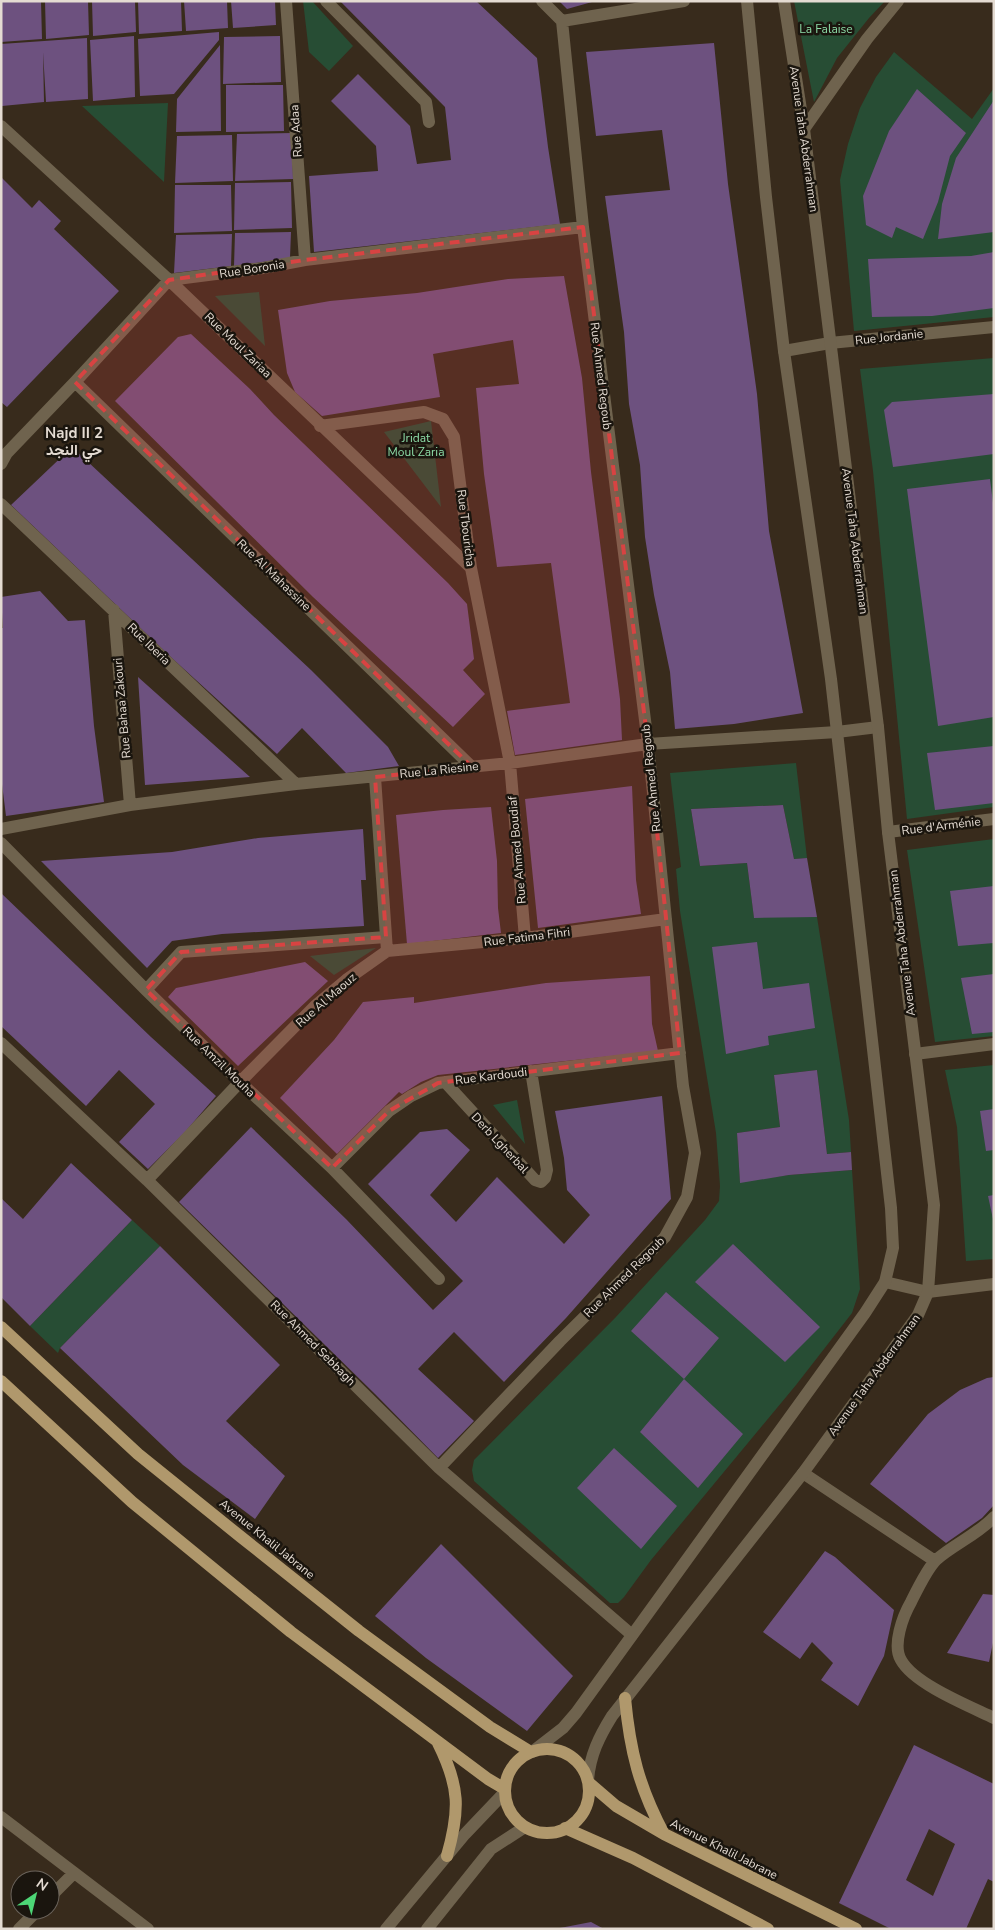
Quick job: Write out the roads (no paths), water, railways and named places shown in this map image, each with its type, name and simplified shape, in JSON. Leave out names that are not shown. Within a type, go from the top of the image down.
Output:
[{"type":"main road","name":"Avenue Khalil Jabrane","points":[[1,1327],[138,1454],[248,1543],[359,1631],[490,1727],[531,1752]]},
{"type":"main road","points":[[1,1380],[132,1502],[291,1632],[505,1791]]},
{"type":"main road","points":[[625,1698],[633,1761],[644,1794],[664,1834]]},
{"type":"main road","points":[[437,1741],[448,1763],[457,1799],[454,1832],[447,1856]]},
{"type":"main road","points":[[549,1749],[566,1753],[579,1764],[588,1781],[589,1796],[585,1809],[577,1820],[565,1828],[552,1832],[538,1832],[525,1827],[515,1818],[508,1805],[505,1791],[512,1767],[521,1758],[531,1752],[549,1749]]},
{"type":"main road","name":"Avenue Khalil Jabrane","points":[[588,1781],[616,1806],[664,1834],[856,1929]]},
{"type":"main road","points":[[565,1828],[624,1854],[768,1929]]},
{"type":"street","name":"Rue Adaa","points":[[286,1],[305,260]]},
{"type":"street","points":[[326,1],[426,102],[429,122]]},
{"type":"street","points":[[542,1],[562,21],[684,1]]},
{"type":"street","points":[[531,1752],[553,1737],[576,1713],[865,1313],[885,1282],[893,1248],[891,1208],[837,732],[784,351],[766,197],[748,1]]},
{"type":"street","name":"Avenue Taha Abderrahman","points":[[588,1781],[589,1765],[598,1739],[625,1698],[803,1473],[918,1315],[928,1292],[934,1206],[888,832],[878,727],[804,129],[784,1]]},
{"type":"street","points":[[804,129],[867,39],[898,1]]},
{"type":"street","name":"Rue Ahmed Regoub","points":[[439,1468],[560,1341],[665,1237],[687,1197],[695,1153],[683,1086],[648,744],[583,227],[562,21]]},
{"type":"street","name":"Rue Moul Zariaa","points":[[1,126],[169,280],[471,568]]},
{"type":"street","name":"Rue Boronia","points":[[169,280],[263,268],[305,260],[583,227]]},
{"type":"street","points":[[3,455],[75,382],[169,280]]},
{"type":"street","name":"Rue Jordanie","points":[[784,351],[830,343],[994,326]]},
{"type":"street","name":"Rue Al Mahassine","points":[[75,382],[472,767]]},
{"type":"street","name":"Rue Tbouricha","points":[[320,426],[424,412],[443,419],[454,437],[471,568],[510,763]]},
{"type":"street","name":"Rue Iberia","points":[[1,504],[296,784]]},
{"type":"street","name":"Rue Bahaa Zakouri","points":[[114,610],[130,805]]},
{"type":"street","name":"Rue La Riesine","points":[[1,829],[130,805],[296,784],[510,763],[648,744],[837,732],[878,727]]},
{"type":"street","name":"Rue Ahmed Boudiaf","points":[[510,763],[525,938]]},
{"type":"street","points":[[375,776],[387,952]]},
{"type":"street","name":"Rue d'Arménie","points":[[888,832],[994,819]]},
{"type":"street","name":"Rue Amzil Mouha","points":[[1,843],[146,990],[332,1168],[439,1279]]},
{"type":"street","name":"Rue Fatima Fihri","points":[[387,952],[525,938],[666,919]]},
{"type":"street","points":[[146,990],[181,952],[386,937]]},
{"type":"street","name":"Rue Al Maouz","points":[[147,1180],[316,1005],[346,980],[387,952]]},
{"type":"street","name":"Rue Ahmed Sebbagh","points":[[1,1043],[147,1180],[439,1468],[632,1635]]},
{"type":"street","points":[[915,1054],[994,1044]]},
{"type":"street","name":"Rue Kardoudi","points":[[332,1168],[390,1111],[411,1096],[438,1083],[680,1054]]},
{"type":"street","name":"Derb Lgherbal","points":[[445,1082],[534,1180],[541,1182],[545,1178],[546,1170],[531,1071]]},
{"type":"street","points":[[885,1282],[928,1292],[994,1284]]},
{"type":"street","points":[[803,1473],[935,1561]]},
{"type":"street","points":[[994,1517],[989,1528],[935,1561],[900,1623],[898,1640],[900,1660],[912,1673],[945,1695],[994,1718]]},
{"type":"street","points":[[386,1929],[484,1813],[505,1791]]},
{"type":"street","points":[[1,1817],[148,1929]]},
{"type":"street","points":[[427,1929],[491,1849],[525,1827]]},
{"type":"street","points":[[60,1887],[74,1873]]},
{"type":"street","points":[[19,1929],[28,1920]]},
{"type":"district","name":"Najd II 2 حي النجد","points":[[74,442]]},
{"type":"park label","name":"La Falaise","points":[[826,29]]},
{"type":"park label","name":"Jridat Moul Zaria","points":[[416,445]]}]
